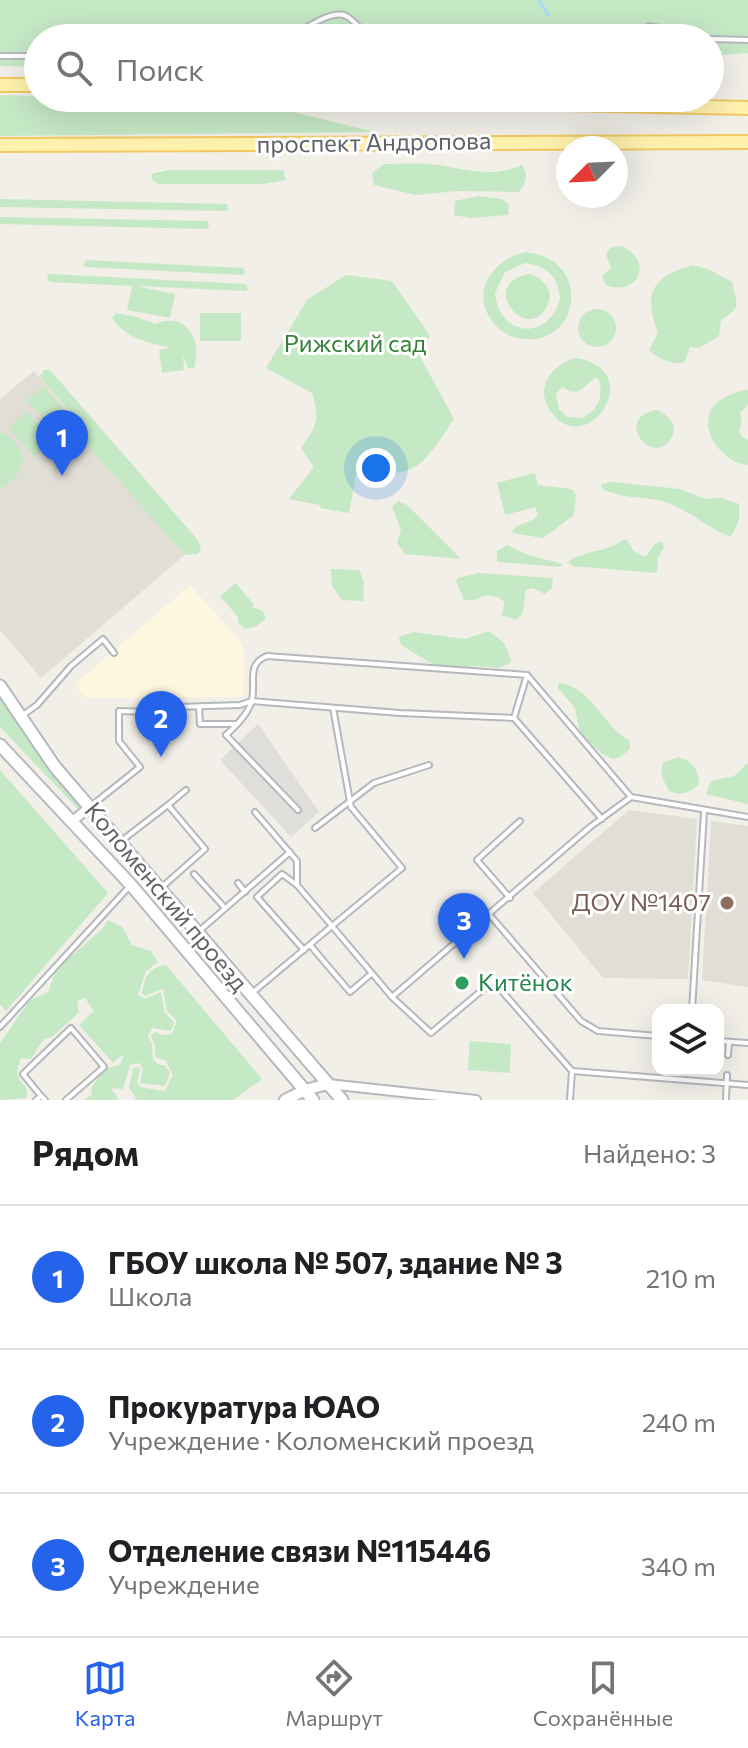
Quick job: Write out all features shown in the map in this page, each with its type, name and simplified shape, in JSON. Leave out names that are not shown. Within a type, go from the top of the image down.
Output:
[{"type":"main road","points":[[0,85],[24,85]]},
{"type":"main road","name":"проспект Андропова","points":[[724,107],[748,108]]},
{"type":"main road","name":"проспект Андропова","points":[[0,145],[748,142]]},
{"type":"main road","name":"Коломенский проезд","points":[[0,686],[55,767],[342,1100]]},
{"type":"main road","name":"Коломенский проезд","points":[[0,745],[131,885],[309,1095]]},
{"type":"street","points":[[73,821],[89,807]]},
{"type":"street","points":[[285,1100],[309,1095],[328,1084],[476,1100]]},
{"type":"lane","points":[[315,24],[339,14],[355,24]]},
{"type":"lane","points":[[724,39],[748,40]]},
{"type":"lane","points":[[0,56],[24,56]]},
{"type":"lane","points":[[21,717],[37,705],[71,666],[103,639],[114,653]]},
{"type":"lane","points":[[298,810],[226,735],[238,724],[252,701],[253,667],[267,656],[527,675],[631,797],[704,812],[748,817]]},
{"type":"lane","points":[[514,718],[527,675]]},
{"type":"lane","points":[[177,707],[240,705],[252,701],[514,718],[602,819]]},
{"type":"lane","points":[[199,707],[200,724],[238,724]]},
{"type":"lane","points":[[333,708],[351,807],[402,868],[410,869]]},
{"type":"lane","points":[[89,807],[140,767],[119,741],[119,711],[153,712]]},
{"type":"lane","points":[[315,828],[374,783],[429,765]]},
{"type":"lane","points":[[118,843],[186,790]]},
{"type":"lane","points":[[392,997],[631,797]]},
{"type":"lane","points":[[159,889],[205,849],[168,805]]},
{"type":"lane","points":[[255,812],[297,861],[297,885]]},
{"type":"lane","points":[[692,1004],[704,812]]},
{"type":"lane","points":[[510,898],[477,860],[520,821]]},
{"type":"lane","points":[[196,934],[290,852]]},
{"type":"lane","points":[[249,995],[402,868]]},
{"type":"lane","points":[[194,874],[225,908]]},
{"type":"lane","points":[[304,950],[257,897],[282,874],[297,885],[392,997],[431,1033],[493,981],[572,1071],[748,1085]]},
{"type":"lane","points":[[238,883],[245,892]]},
{"type":"lane","points":[[0,1027],[131,885]]},
{"type":"lane","points":[[489,914],[581,1021],[598,1031],[652,1036]]},
{"type":"lane","points":[[310,945],[350,992],[371,973]]},
{"type":"lane","points":[[41,1099],[23,1074],[71,1028],[104,1067],[66,1100]]},
{"type":"lane","points":[[724,1042],[748,1043]]},
{"type":"lane","points":[[728,1055],[729,1042]]},
{"type":"lane","points":[[570,1100],[572,1071]]},
{"type":"lane","points":[[726,1100],[727,1075]]},
{"type":"lane","points":[[389,1100],[393,1095],[404,1092]]},
{"type":"shaded area","points":[[34,371],[188,552],[41,678],[0,630],[0,399]]},
{"type":"shaded area","points":[[190,585],[242,643],[243,697],[86,698],[75,684]]},
{"type":"shaded area","points":[[258,724],[319,812],[291,837],[220,760]]},
{"type":"shaded area","points":[[629,810],[697,819],[688,979],[603,978],[533,893]]},
{"type":"shaded area","name":"ДОУ №1407","points":[[711,821],[748,826],[748,987],[702,980]]},
{"type":"green space","points":[[0,0],[748,0],[748,53],[724,55],[724,24],[24,24],[24,67],[0,66]]},
{"type":"green space","points":[[0,95],[24,96],[24,112],[293,112],[375,132],[0,136]]},
{"type":"green space","points":[[384,164],[428,164],[486,172],[522,165],[526,179],[519,192],[457,191],[416,195],[374,185],[372,173]]},
{"type":"green space","points":[[169,170],[283,170],[286,180],[263,184],[159,184],[153,181],[151,174]]},
{"type":"green space","points":[[478,196],[502,199],[509,204],[508,215],[470,218],[454,215],[455,201]]},
{"type":"green space","points":[[0,199],[227,204],[228,209],[0,207]]},
{"type":"green space","points":[[0,217],[207,221],[209,226],[207,229],[0,224]]},
{"type":"green space","points":[[621,246],[637,259],[639,267],[634,282],[617,288],[606,285],[602,276],[611,268],[606,254],[610,248]]},
{"type":"green space","points":[[525,252],[547,258],[562,269],[570,284],[571,300],[567,316],[557,329],[543,337],[525,339],[507,334],[496,326],[486,311],[483,300],[488,279],[494,270],[513,256]],"holes":[[[525,263],[545,270],[554,279],[560,299],[554,313],[545,322],[535,328],[524,329],[505,319],[498,308],[495,293],[505,272]]]},
{"type":"green space","points":[[86,260],[243,268],[245,273],[85,267]]},
{"type":"green space","points":[[692,265],[708,269],[732,282],[736,304],[732,312],[721,320],[719,336],[699,348],[690,347],[684,363],[674,363],[649,350],[658,333],[652,297],[654,289],[667,275]]},
{"type":"green space","points":[[529,274],[543,282],[550,295],[547,306],[539,316],[529,319],[519,316],[506,299],[507,289],[514,280]]},
{"type":"green space","name":"Рижский сад","points":[[346,275],[392,281],[430,336],[418,353],[454,419],[433,450],[416,466],[394,473],[356,474],[349,513],[289,499],[314,467],[301,448],[314,428],[316,410],[312,393],[266,368],[307,300]]},
{"type":"green space","points":[[47,276],[246,284],[248,289],[136,286],[175,294],[170,318],[127,310],[132,286],[49,282]]},
{"type":"green space","points":[[597,309],[610,315],[616,328],[610,341],[597,347],[584,341],[578,328],[584,315]]},
{"type":"green space","points":[[116,313],[155,324],[175,321],[183,325],[194,338],[194,368],[188,368],[183,355],[184,370],[162,373],[159,350],[171,348],[131,335],[112,318]]},
{"type":"green space","points":[[200,313],[241,313],[241,341],[200,341]]},
{"type":"green space","points":[[576,358],[597,366],[608,378],[610,393],[605,408],[595,419],[581,426],[566,425],[552,413],[544,395],[552,372]],"holes":[[[595,378],[599,380],[600,398],[587,415],[582,418],[567,417],[559,409],[556,393],[563,387],[576,392]]]},
{"type":"green space","points":[[44,370],[50,370],[197,539],[201,547],[198,554],[185,555],[73,429],[73,425],[59,437],[27,400],[43,386],[73,420],[72,414],[42,380],[40,376]]},
{"type":"green space","points":[[748,390],[748,405],[740,413],[742,421],[739,429],[741,436],[748,440],[748,465],[732,460],[718,448],[708,423],[714,405]]},
{"type":"green space","points":[[657,410],[669,418],[674,431],[662,447],[654,448],[640,438],[637,430],[638,421],[644,414]]},
{"type":"green space","points":[[26,411],[54,440],[35,457],[8,428]]},
{"type":"green space","points":[[0,432],[15,442],[23,458],[18,473],[0,489]]},
{"type":"green space","points":[[535,473],[538,485],[571,489],[576,495],[574,515],[543,538],[512,533],[516,527],[538,515],[535,507],[505,515],[497,483]]},
{"type":"green space","points":[[612,482],[680,489],[705,499],[722,498],[739,504],[739,520],[729,536],[671,504],[616,494],[601,488],[602,484]]},
{"type":"green space","points":[[399,501],[407,505],[461,559],[405,554],[397,543],[401,530],[392,507]]},
{"type":"green space","points":[[627,540],[634,551],[645,557],[655,544],[662,541],[664,548],[658,557],[657,573],[572,566],[568,562],[610,547]]},
{"type":"green space","points":[[507,545],[528,555],[563,564],[560,567],[497,562],[497,551]]},
{"type":"green space","points":[[331,569],[359,570],[364,583],[363,601],[342,600],[332,586]]},
{"type":"green space","points":[[478,573],[553,578],[552,588],[545,594],[532,588],[526,590],[523,610],[516,620],[501,615],[505,603],[500,598],[486,595],[475,600],[464,600],[456,581]]},
{"type":"green space","points":[[236,583],[254,605],[252,607],[263,611],[266,619],[255,627],[244,629],[220,596]]},
{"type":"green space","points":[[489,631],[504,643],[512,662],[499,668],[474,666],[444,671],[401,645],[399,637],[413,632],[465,639]]},
{"type":"green space","points":[[558,684],[582,693],[612,727],[630,741],[630,749],[613,759],[602,754],[584,737],[579,729],[575,708],[558,688]]},
{"type":"green space","points":[[0,698],[83,807],[80,811],[0,727]]},
{"type":"green space","points":[[679,757],[694,767],[699,784],[689,791],[673,793],[661,775],[663,762]]},
{"type":"green space","points":[[748,763],[748,804],[706,794],[711,781],[734,776]]},
{"type":"green space","points":[[0,770],[108,893],[6,1011],[0,1004]]},
{"type":"green space","points":[[108,920],[122,927],[132,945],[151,951],[158,962],[146,971],[138,995],[145,999],[161,992],[165,1013],[174,1022],[171,1031],[152,1028],[148,1037],[153,1059],[159,1065],[165,1065],[170,1073],[165,1086],[140,1083],[143,1069],[140,1063],[130,1065],[123,1089],[111,1088],[118,1099],[84,1100],[92,1094],[91,1088],[99,1077],[99,1070],[120,1065],[124,1054],[113,1063],[79,1025],[94,1011],[85,998],[77,1001],[79,1012],[52,1037],[44,1039],[31,1059],[21,1058],[18,1074],[26,1087],[27,1098],[0,1100],[0,1043],[30,1000],[48,992],[56,970]]},
{"type":"green space","points":[[166,965],[262,1079],[233,1100],[137,1100],[129,1088],[133,1068],[141,1067],[137,1081],[139,1087],[165,1091],[173,1075],[166,1061],[155,1057],[151,1036],[155,1032],[172,1034],[177,1021],[167,1011],[163,989],[145,996],[142,993],[149,974]]},
{"type":"green space","points":[[470,1041],[511,1044],[510,1073],[468,1070]]},
{"type":"waterway","points":[[539,0],[548,15]]},
{"type":"place","name":"ГБОУ школа № 507, здание № 3","points":[[62,476]]},
{"type":"place","name":"Прокуратура ЮАО","points":[[161,757]]},
{"type":"place","name":"ДОУ №1407","points":[[727,903]]},
{"type":"place","name":"Отделение связи №115446","points":[[464,959]]},
{"type":"place","name":"Китёнок","points":[[462,983]]}]
